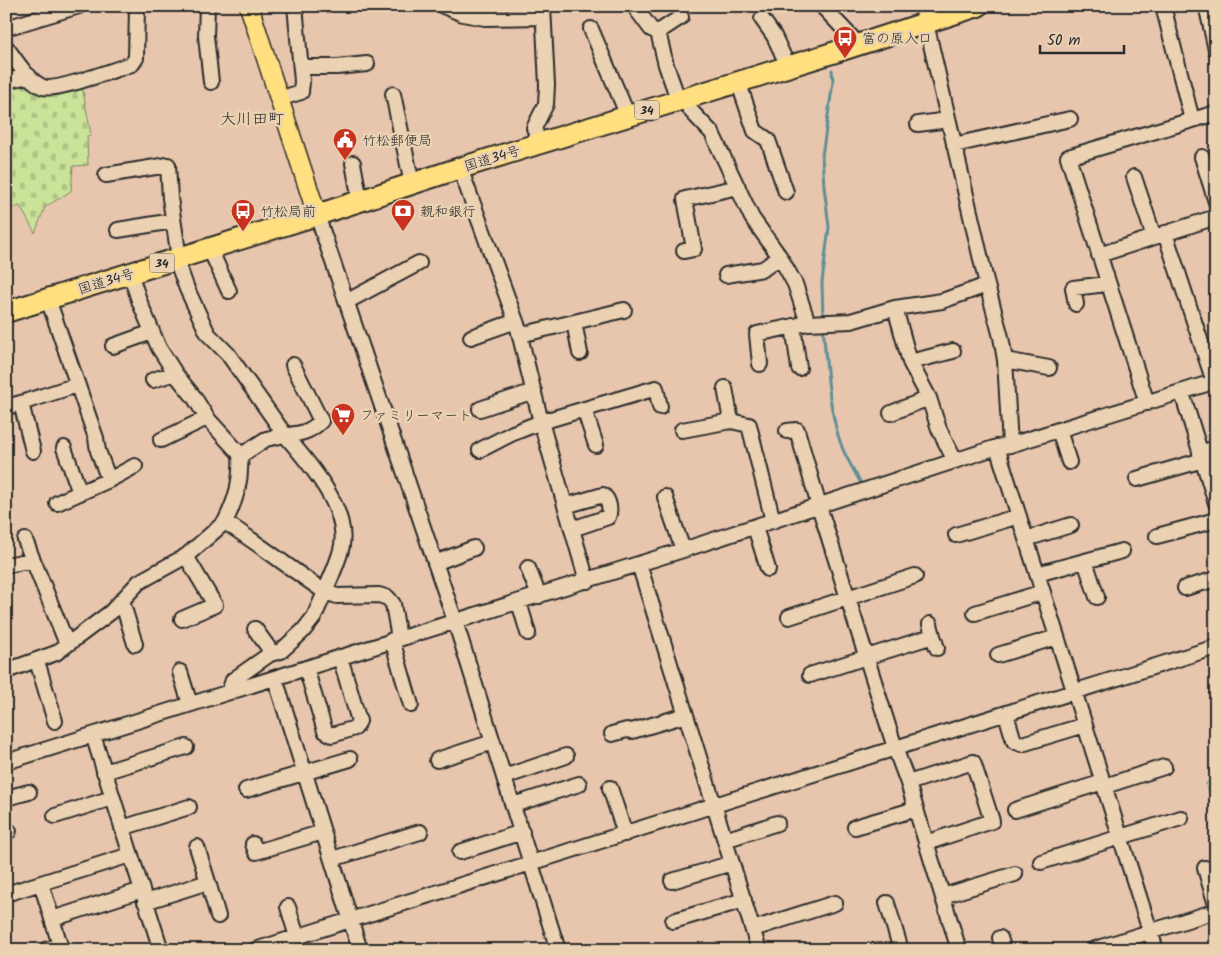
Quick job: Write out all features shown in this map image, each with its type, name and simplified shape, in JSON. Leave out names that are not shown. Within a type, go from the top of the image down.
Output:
[{"type":"highway","name":"国道34号","points":[[6,312],[858,44],[923,15],[978,6]]},
{"type":"main road","points":[[249,6],[317,215]]},
{"type":"street","points":[[6,28],[79,6]]},
{"type":"street","points":[[6,47],[29,76],[44,88],[52,88],[132,64],[136,58],[137,6]]},
{"type":"street","points":[[207,6],[206,36],[211,82]]},
{"type":"street","points":[[279,99],[301,92],[301,67],[295,6]]},
{"type":"street","points":[[443,6],[463,14],[486,18],[543,12],[548,85],[546,104],[534,128],[539,144]]},
{"type":"street","points":[[634,6],[651,29],[658,32]]},
{"type":"street","points":[[822,6],[858,44]]},
{"type":"street","points":[[1163,6],[1192,120]]},
{"type":"street","points":[[1210,6],[1207,9],[1216,49]]},
{"type":"street","points":[[923,15],[987,285],[995,310],[1005,360],[1003,446],[1019,516],[1156,950]]},
{"type":"street","points":[[658,32],[681,17]]},
{"type":"street","points":[[762,19],[774,36],[788,66]]},
{"type":"street","points":[[591,29],[628,116]]},
{"type":"street","points":[[658,32],[666,65],[681,99],[712,133],[752,218],[780,257],[818,322]]},
{"type":"street","points":[[301,67],[337,67],[367,64]]},
{"type":"street","points":[[6,81],[29,76]]},
{"type":"street","points":[[738,82],[755,131],[768,140],[786,192]]},
{"type":"street","points":[[393,94],[412,184]]},
{"type":"street","points":[[1146,403],[1068,157],[1216,113]]},
{"type":"street","points":[[954,145],[1070,119]]},
{"type":"street","points":[[918,124],[948,120]]},
{"type":"street","points":[[1202,157],[1216,202]]},
{"type":"street","points":[[353,163],[360,201]]},
{"type":"street","points":[[106,175],[168,164],[177,258],[187,289],[208,334],[236,364],[285,435],[328,490],[339,519],[342,544],[314,618],[281,651],[270,654],[233,680],[229,692]]},
{"type":"street","points":[[460,168],[516,320],[541,422],[587,581]]},
{"type":"street","points":[[6,762],[587,581],[773,522],[955,461],[1215,382],[1160,235],[1134,177]]},
{"type":"street","points":[[694,249],[683,217],[685,199],[738,187]]},
{"type":"street","points":[[317,215],[455,622],[558,950]]},
{"type":"street","points":[[1099,255],[1216,217]]},
{"type":"street","points":[[118,230],[173,221]]},
{"type":"street","points":[[210,249],[229,291]]},
{"type":"street","points":[[726,274],[763,269],[780,257]]},
{"type":"street","points":[[346,302],[419,263]]},
{"type":"street","points":[[6,671],[56,654],[112,612],[139,582],[186,556],[225,522],[235,502],[240,485],[240,456],[207,418],[175,374],[159,348],[130,273]]},
{"type":"street","points":[[1076,304],[1074,288],[1107,284]]},
{"type":"street","points":[[760,364],[756,334],[818,322],[851,321],[895,308],[942,301],[987,285]]},
{"type":"street","points":[[48,299],[109,480]]},
{"type":"street","points":[[895,308],[910,362],[955,461]]},
{"type":"street","points":[[520,335],[624,310]]},
{"type":"street","points":[[471,337],[516,320]]},
{"type":"street","points":[[574,322],[580,352]]},
{"type":"street","points":[[793,326],[799,368]]},
{"type":"street","points":[[113,346],[152,332]]},
{"type":"street","points":[[910,362],[953,350]]},
{"type":"street","points":[[1005,360],[1048,368]]},
{"type":"street","points":[[240,456],[266,439],[312,430],[321,421],[293,365]]},
{"type":"street","points":[[153,380],[175,374]]},
{"type":"street","points":[[6,407],[77,385]]},
{"type":"street","points":[[480,450],[513,433],[541,422],[656,388],[660,407]]},
{"type":"street","points":[[724,388],[731,421]]},
{"type":"street","points":[[480,409],[534,391]]},
{"type":"street","points":[[1182,393],[1216,503]]},
{"type":"street","points":[[890,413],[928,398]]},
{"type":"street","points":[[21,403],[33,451]]},
{"type":"street","points":[[584,409],[596,445]]},
{"type":"street","points":[[161,440],[207,418]]},
{"type":"street","points":[[682,430],[731,421],[749,425],[773,522]]},
{"type":"street","points":[[797,429],[819,506],[895,748],[908,783],[959,950]]},
{"type":"street","points":[[1059,430],[1069,462]]},
{"type":"street","points":[[64,448],[80,493]]},
{"type":"street","points":[[1137,479],[1202,456],[1216,448]]},
{"type":"street","points":[[57,503],[109,480],[135,466]]},
{"type":"street","points":[[565,506],[603,495],[607,498],[610,511],[608,517],[572,529]]},
{"type":"street","points":[[666,497],[683,550]]},
{"type":"street","points":[[956,535],[1019,516]]},
{"type":"street","points":[[1157,536],[1216,520]]},
{"type":"street","points":[[225,522],[264,547],[325,592],[337,596],[378,595],[388,598],[393,604],[396,639],[412,705]]},
{"type":"street","points":[[1026,539],[1071,525]]},
{"type":"street","points":[[755,527],[768,569]]},
{"type":"street","points":[[25,540],[67,644]]},
{"type":"street","points":[[435,563],[474,548]]},
{"type":"street","points":[[1038,574],[1122,551]]},
{"type":"street","points":[[182,619],[217,608],[186,556]]},
{"type":"street","points":[[6,565],[32,560]]},
{"type":"street","points":[[1085,561],[1097,597]]},
{"type":"street","points":[[639,564],[759,950]]},
{"type":"street","points":[[528,568],[539,596]]},
{"type":"street","points":[[790,617],[915,576]]},
{"type":"street","points":[[1185,588],[1216,579]]},
{"type":"street","points":[[974,613],[1043,592]]},
{"type":"street","points":[[122,601],[136,644]]},
{"type":"street","points":[[519,602],[528,633]]},
{"type":"street","points":[[255,629],[268,647],[270,654]]},
{"type":"street","points":[[810,675],[933,636]]},
{"type":"street","points":[[998,655],[1057,637]]},
{"type":"street","points":[[255,950],[1216,647]]},
{"type":"street","points":[[306,668],[325,731],[332,735],[355,728],[359,721],[340,657]]},
{"type":"street","points":[[37,662],[55,721]]},
{"type":"street","points":[[180,672],[190,704]]},
{"type":"street","points":[[274,678],[360,950]]},
{"type":"street","points":[[1006,714],[1014,740],[1022,744],[1086,725]]},
{"type":"street","points":[[612,734],[627,730],[632,732],[686,715]]},
{"type":"street","points":[[93,735],[161,950]]},
{"type":"street","points":[[437,760],[493,742]]},
{"type":"street","points":[[104,772],[186,747]]},
{"type":"street","points":[[504,777],[566,756]]},
{"type":"street","points":[[246,790],[350,759]]},
{"type":"street","points":[[908,783],[973,762],[992,821],[926,843]]},
{"type":"street","points":[[1015,810],[1164,767]]},
{"type":"street","points":[[513,805],[579,784]]},
{"type":"street","points":[[610,788],[625,834]]},
{"type":"street","points":[[6,798],[26,796]]},
{"type":"street","points":[[54,816],[112,798]]},
{"type":"street","points":[[122,828],[189,807]]},
{"type":"street","points":[[855,827],[916,809]]},
{"type":"street","points":[[1041,862],[1181,818]]},
{"type":"street","points":[[725,840],[777,824]]},
{"type":"street","points":[[256,853],[324,832]]},
{"type":"street","points":[[332,859],[420,832]]},
{"type":"street","points":[[460,852],[522,832]]},
{"type":"street","points":[[197,847],[218,916]]},
{"type":"street","points":[[6,894],[130,855]]},
{"type":"street","points":[[672,881],[732,863]]},
{"type":"street","points":[[1205,868],[1216,905]]},
{"type":"street","points":[[943,896],[1015,874]]},
{"type":"street","points":[[52,919],[208,882]]},
{"type":"street","points":[[42,883],[60,945],[45,950]]},
{"type":"street","points":[[673,921],[744,900]]},
{"type":"street","points":[[753,929],[835,903]]},
{"type":"street","points":[[288,907],[297,937]]},
{"type":"street","points":[[885,910],[900,950]]},
{"type":"street","points":[[1092,950],[1216,911]]},
{"type":"green space","points":[[30,81],[82,86],[91,135],[87,136],[88,165],[73,166],[71,191],[45,207],[35,233],[20,206],[6,211],[6,84]]},
{"type":"green space","points":[[1216,780],[1216,813],[1206,783]]},
{"type":"waterway","points":[[823,318],[822,282],[829,227],[822,156],[833,82],[832,70]]},
{"type":"waterway","points":[[823,327],[829,388],[837,433],[844,452],[862,485]]},
{"type":"place","name":"富の原入口","points":[[845,59]]},
{"type":"place","name":"竹松郵便局","points":[[345,161]]},
{"type":"place","name":"竹松局前","points":[[243,232]]},
{"type":"place","name":"親和銀行","points":[[403,232]]},
{"type":"place","name":"ファミリーマート","points":[[343,436]]},
{"type":"district","name":"大川田町","points":[[252,118]]}]
